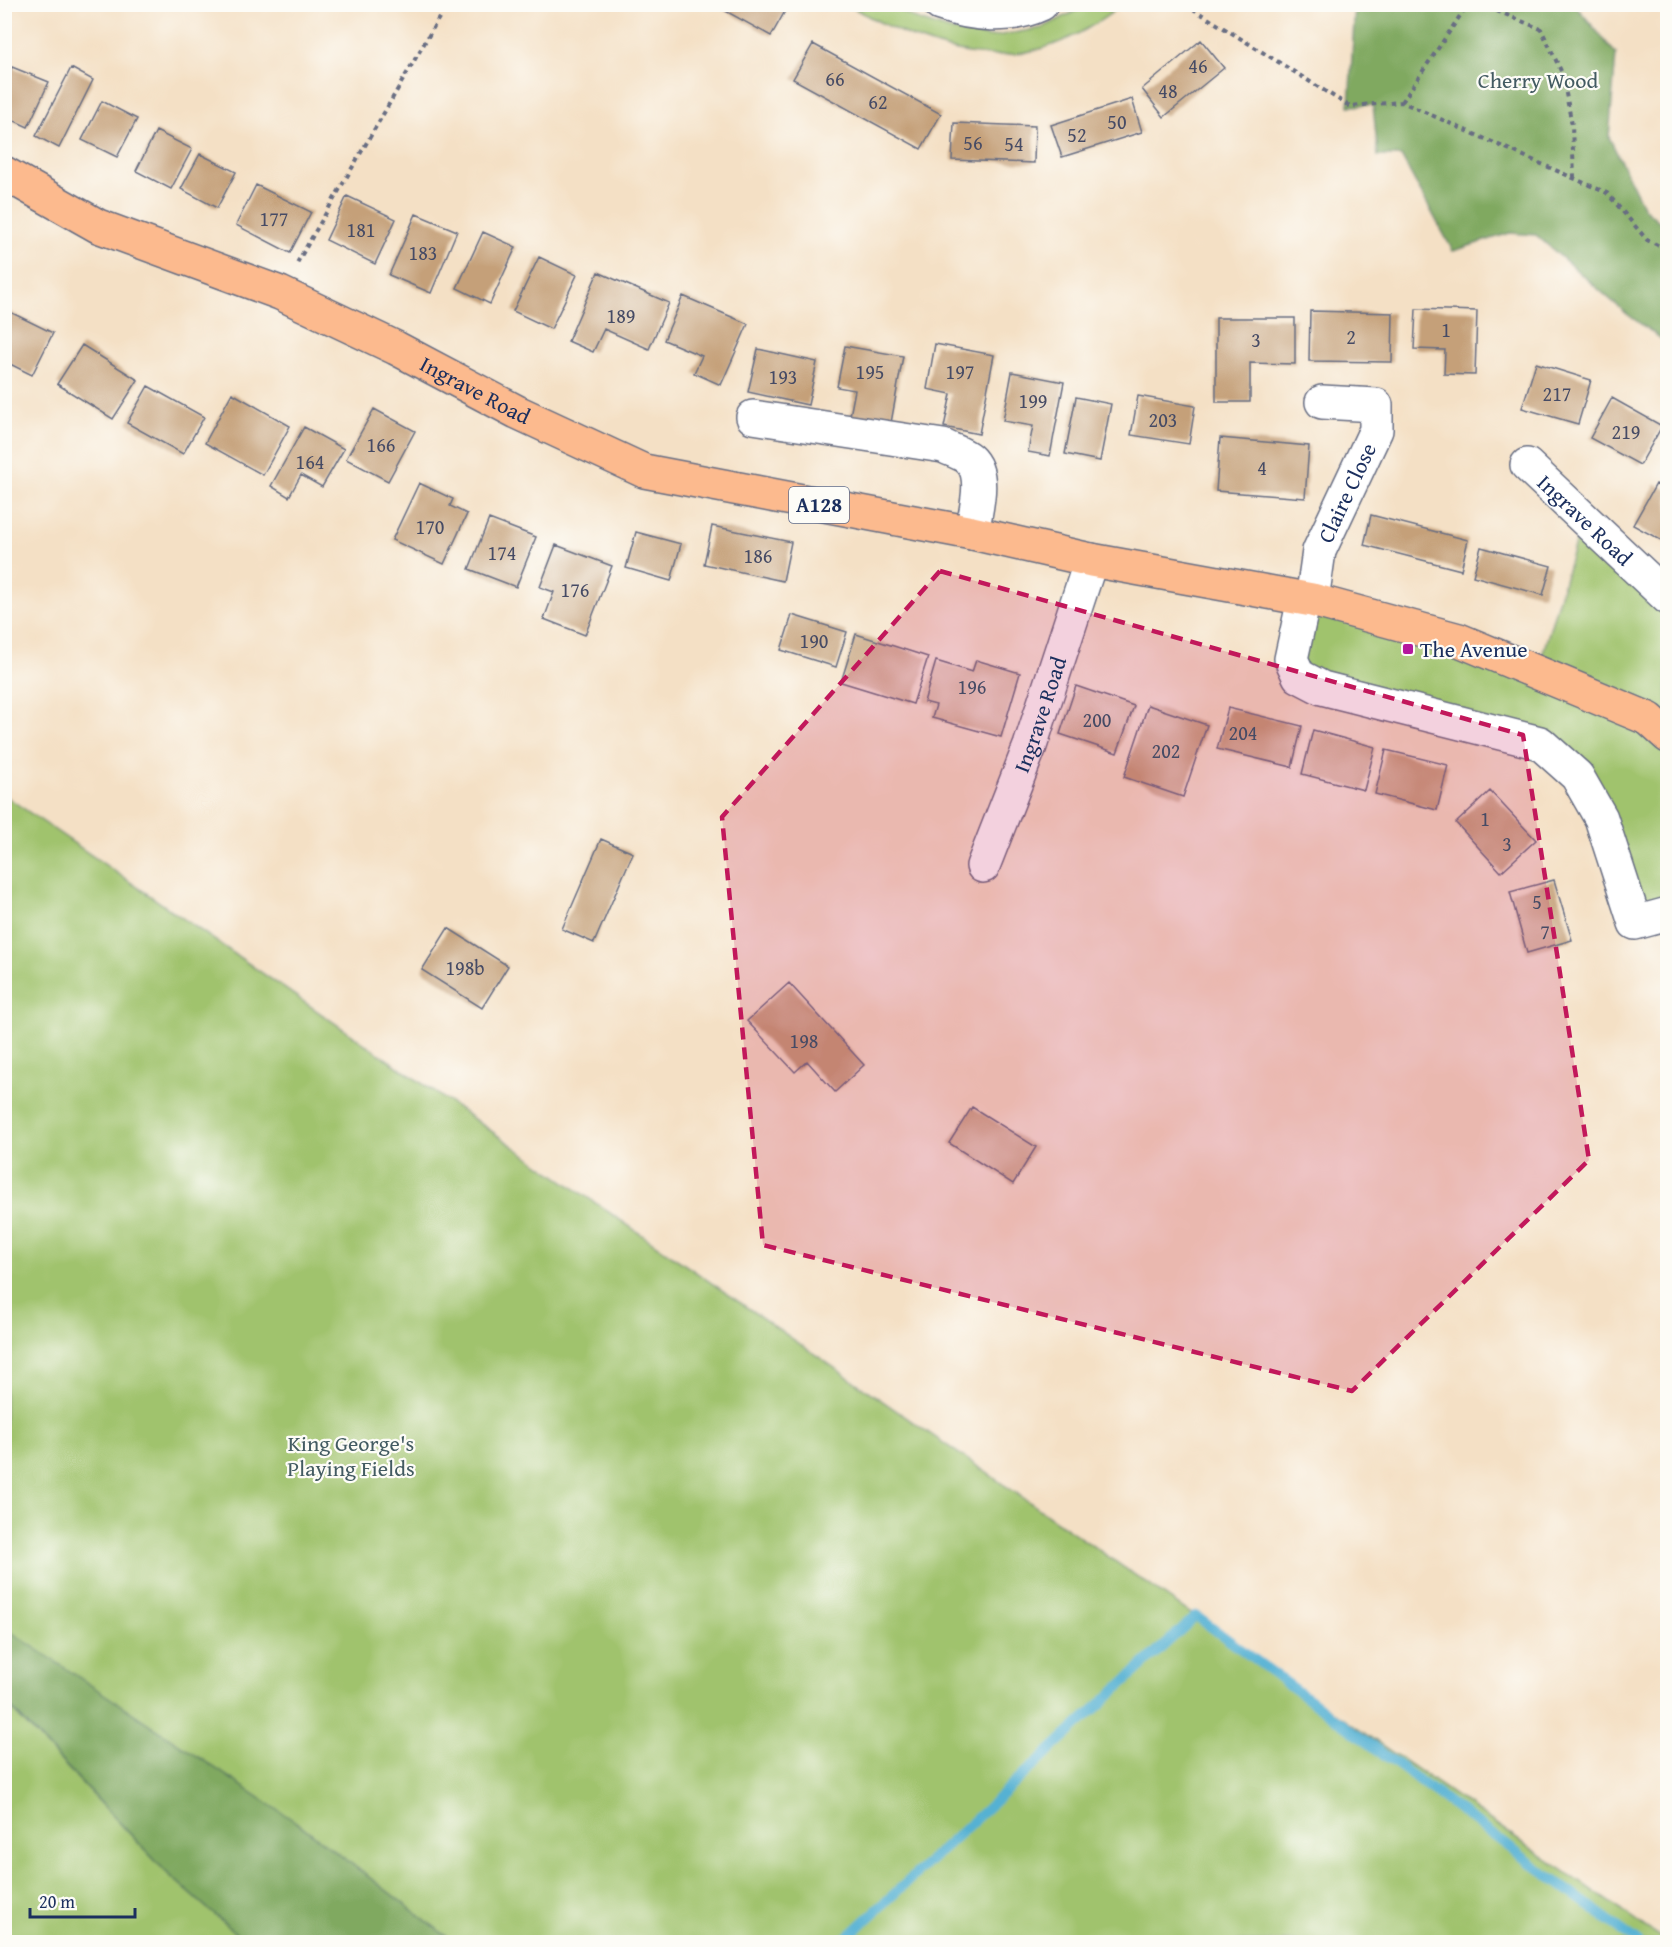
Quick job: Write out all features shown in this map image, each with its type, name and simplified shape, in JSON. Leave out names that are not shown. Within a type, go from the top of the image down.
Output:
[{"type":"main road","name":"Ingrave Road","points":[[4,173],[98,226],[280,293],[396,348],[517,412],[644,471],[972,533],[1091,560],[1308,599],[1459,640],[1649,719],[1668,736]]},
{"type":"street","points":[[940,4],[978,14],[1009,13],[1041,4]]},
{"type":"street","name":"Claire Close","points":[[1308,599],[1319,551],[1376,430],[1376,405],[1322,402]]},
{"type":"street","points":[[753,417],[943,446],[969,459],[977,473],[979,488],[972,533]]},
{"type":"street","name":"Ingrave Road","points":[[1527,465],[1668,598]]},
{"type":"street","name":"Ingrave Road","points":[[983,866],[1030,746],[1091,560]]},
{"type":"street","points":[[1308,599],[1291,659],[1299,676],[1322,688],[1540,743],[1577,776],[1601,818],[1635,923],[1668,914]]},
{"type":"path","points":[[280,293],[447,4]]},
{"type":"path","points":[[1185,4],[1349,106],[1402,102],[1607,193],[1647,240],[1668,250]]},
{"type":"path","points":[[1402,102],[1468,4]]},
{"type":"path","points":[[1479,4],[1541,29],[1562,73],[1572,125],[1574,178]]},
{"type":"highlighted area","points":[[940,571],[1523,735],[1589,1160],[1352,1391],[763,1245],[722,817]]},
{"type":"green space","points":[[848,5],[890,5],[916,19],[950,30],[990,37],[1042,28],[1087,5],[1122,5],[1086,29],[1052,45],[1019,53],[986,55],[953,50],[919,40]]},
{"type":"green space","name":"Cherry Wood","points":[[1355,5],[1575,5],[1616,54],[1609,137],[1644,208],[1667,228],[1667,343],[1627,314],[1536,235],[1510,233],[1453,251],[1401,156],[1378,156],[1373,105],[1349,106]]},
{"type":"green space","points":[[1583,516],[1667,598],[1667,914],[1635,923],[1601,818],[1541,743],[1299,676],[1304,599],[1537,673]]},
{"type":"green space","name":"King George's Playing Fields","points":[[4,795],[1667,1942],[454,1942],[299,1824],[5,1659]]},
{"type":"green space","points":[[5,1628],[299,1824],[454,1942],[246,1942],[167,1873],[5,1701]]},
{"type":"green space","points":[[4,1701],[167,1873],[246,1942],[5,1942]]},
{"type":"building","points":[[713,4],[789,4],[771,36]]},
{"type":"building","points":[[1201,40],[1224,68],[1164,117],[1142,89]]},
{"type":"building","points":[[813,44],[941,114],[921,149],[793,79]]},
{"type":"building","points":[[12,67],[49,82],[28,127],[4,116],[4,85]]},
{"type":"building","points":[[71,68],[93,80],[59,148],[36,136]]},
{"type":"building","points":[[1132,99],[1142,132],[1062,157],[1051,125]]},
{"type":"building","points":[[102,101],[137,119],[117,157],[82,140]]},
{"type":"building","points":[[954,123],[1035,126],[1034,163],[952,160]]},
{"type":"building","points":[[156,131],[192,149],[171,189],[136,171]]},
{"type":"building","points":[[200,154],[236,172],[217,208],[181,189]]},
{"type":"building","points":[[256,185],[311,212],[290,253],[236,225]]},
{"type":"building","points":[[347,196],[396,219],[375,264],[326,240]]},
{"type":"building","points":[[416,214],[457,231],[431,293],[389,275]]},
{"type":"building","points":[[483,232],[516,247],[490,304],[457,288]]},
{"type":"building","points":[[539,257],[577,275],[551,329],[513,311]]},
{"type":"building","points":[[598,272],[669,303],[649,349],[604,329],[593,352],[568,341]]},
{"type":"building","points":[[683,296],[748,324],[721,385],[694,373],[702,356],[664,340]]},
{"type":"building","points":[[4,309],[53,333],[32,375],[4,361]]},
{"type":"building","points":[[1416,309],[1477,311],[1475,375],[1444,374],[1445,350],[1414,349]]},
{"type":"building","points":[[1310,311],[1393,313],[1392,362],[1309,361]]},
{"type":"building","points":[[1216,318],[1295,318],[1295,364],[1250,363],[1250,402],[1216,402]]},
{"type":"building","points":[[935,344],[994,355],[979,434],[944,427],[951,394],[927,389]]},
{"type":"building","points":[[82,345],[138,380],[113,419],[57,384]]},
{"type":"building","points":[[845,346],[903,356],[891,423],[850,416],[855,390],[837,387]]},
{"type":"building","points":[[758,349],[817,362],[808,405],[748,392]]},
{"type":"building","points":[[1536,363],[1591,380],[1578,424],[1522,408]]},
{"type":"building","points":[[1012,372],[1064,382],[1050,456],[1028,452],[1033,426],[1003,421]]},
{"type":"building","points":[[148,386],[204,417],[183,454],[127,423]]},
{"type":"building","points":[[232,393],[290,426],[263,475],[205,443]]},
{"type":"building","points":[[1138,396],[1195,406],[1189,444],[1131,435]]},
{"type":"building","points":[[1076,397],[1111,404],[1100,461],[1065,454]]},
{"type":"building","points":[[1612,398],[1662,426],[1640,465],[1590,438]]},
{"type":"building","points":[[374,409],[415,431],[388,481],[346,459]]},
{"type":"building","points":[[304,427],[344,449],[322,487],[301,475],[289,497],[271,486]]},
{"type":"building","points":[[1220,438],[1309,446],[1305,498],[1216,491]]},
{"type":"building","points":[[419,483],[453,499],[450,506],[467,514],[444,564],[392,540]]},
{"type":"building","points":[[1656,484],[1668,490],[1668,544],[1633,525]]},
{"type":"building","points":[[1371,515],[1468,540],[1461,570],[1364,545]]},
{"type":"building","points":[[489,519],[536,537],[516,587],[469,569]]},
{"type":"building","points":[[712,526],[791,542],[783,581],[704,564]]},
{"type":"building","points":[[636,532],[681,544],[671,581],[626,568]]},
{"type":"building","points":[[556,545],[612,566],[585,635],[544,619],[554,592],[540,587]]},
{"type":"building","points":[[1481,547],[1551,566],[1543,595],[1473,576]]},
{"type":"building","points":[[792,615],[847,632],[836,667],[781,650]]},
{"type":"building","points":[[856,634],[928,657],[913,704],[841,682]]},
{"type":"building","points":[[976,660],[1020,673],[1001,737],[932,718],[936,705],[924,702],[936,661],[972,672]]},
{"type":"building","points":[[1076,686],[1134,706],[1117,753],[1060,734]]},
{"type":"building","points":[[1148,705],[1207,725],[1183,797],[1124,777]]},
{"type":"building","points":[[1228,708],[1302,726],[1292,767],[1217,749]]},
{"type":"building","points":[[1313,730],[1375,747],[1364,790],[1302,774]]},
{"type":"building","points":[[1386,750],[1448,765],[1437,810],[1375,794]]},
{"type":"building","points":[[1490,791],[1536,840],[1501,872],[1456,823]]},
{"type":"building","points":[[601,839],[633,853],[594,943],[562,929]]},
{"type":"building","points":[[1554,880],[1572,940],[1527,953],[1510,892]]},
{"type":"building","points":[[448,928],[508,966],[482,1008],[422,970]]},
{"type":"building","points":[[789,983],[864,1065],[835,1092],[807,1061],[795,1072],[747,1021]]},
{"type":"building","points":[[972,1107],[1036,1147],[1013,1184],[949,1143]]},
{"type":"waterway","points":[[842,1942],[1196,1616],[1638,1942]]},
{"type":"place","name":"The Avenue","points":[[1408,649]]}]
